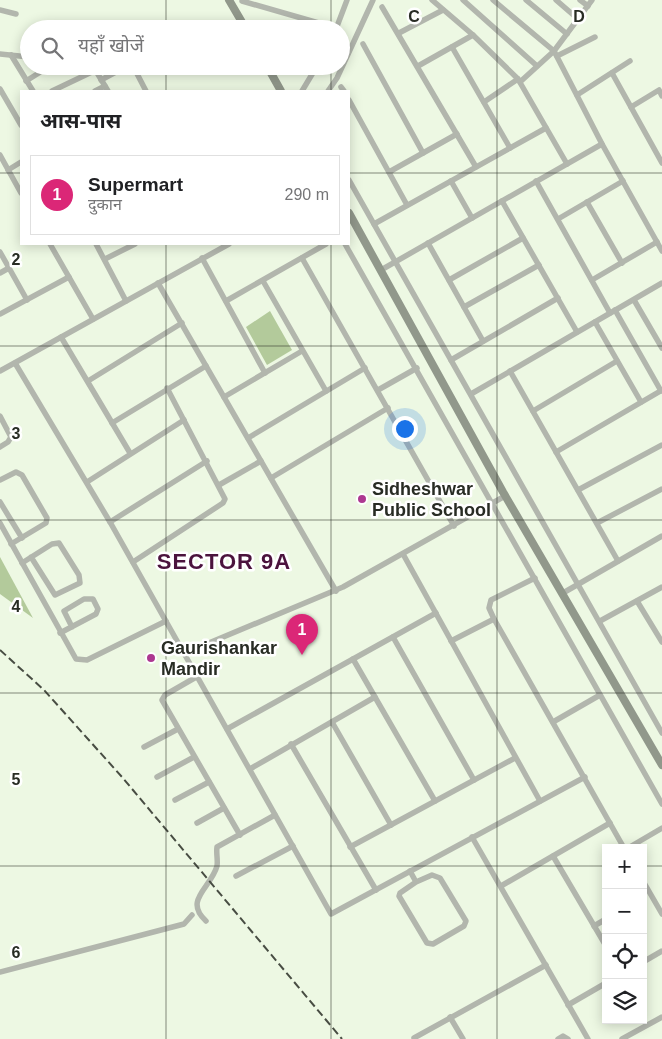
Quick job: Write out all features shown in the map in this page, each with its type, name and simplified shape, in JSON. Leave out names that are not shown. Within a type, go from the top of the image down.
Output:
[{"type":"street","points":[[229,0],[240,20]]},
{"type":"street","points":[[339,20],[347,0]]},
{"type":"street","points":[[350,48],[373,0]]},
{"type":"street","points":[[432,0],[519,80],[567,164]]},
{"type":"street","points":[[463,0],[537,66]]},
{"type":"street","points":[[493,0],[555,54],[602,144],[662,251]]},
{"type":"street","points":[[526,0],[567,34]]},
{"type":"street","points":[[556,0],[578,19]]},
{"type":"street","points":[[580,0],[588,6]]},
{"type":"street","points":[[555,54],[592,0]]},
{"type":"street","points":[[238,16],[242,1],[308,20]]},
{"type":"street","points":[[382,6],[476,167]]},
{"type":"street","points":[[0,10],[16,14]]},
{"type":"street","points":[[399,34],[443,10]]},
{"type":"street","points":[[418,66],[472,35]]},
{"type":"street","points":[[484,102],[555,54],[595,37]]},
{"type":"street","points":[[363,44],[423,153]]},
{"type":"street","points":[[452,47],[510,148]]},
{"type":"street","points":[[0,54],[20,56]]},
{"type":"street","points":[[11,55],[20,70]]},
{"type":"street","points":[[577,95],[630,61]]},
{"type":"street","points":[[612,73],[662,163]]},
{"type":"street","points":[[23,75],[32,90]]},
{"type":"street","points":[[26,80],[35,75]]},
{"type":"street","points":[[54,90],[81,75]]},
{"type":"street","points":[[98,75],[105,86],[117,75]]},
{"type":"street","points":[[138,75],[145,90]]},
{"type":"street","points":[[272,75],[279,90]]},
{"type":"street","points":[[303,90],[312,75]]},
{"type":"street","points":[[329,90],[337,75]]},
{"type":"street","points":[[0,89],[2,98],[20,124]]},
{"type":"street","points":[[631,107],[660,89],[662,96]]},
{"type":"street","points":[[350,102],[408,206]]},
{"type":"street","points":[[374,224],[546,128]]},
{"type":"street","points":[[389,172],[457,134]]},
{"type":"street","points":[[381,270],[602,144]]},
{"type":"street","points":[[656,152],[662,149]]},
{"type":"street","points":[[0,155],[20,191]]},
{"type":"street","points":[[8,170],[20,163]]},
{"type":"street","points":[[451,181],[472,218]]},
{"type":"street","points":[[536,181],[592,280],[661,390],[556,452]]},
{"type":"street","points":[[558,220],[623,181]]},
{"type":"street","points":[[350,182],[662,733]]},
{"type":"street","points":[[502,201],[577,332]]},
{"type":"street","points":[[586,202],[622,263]]},
{"type":"street","points":[[350,215],[505,496],[563,592],[662,765]]},
{"type":"street","points":[[449,280],[523,238]]},
{"type":"street","points":[[592,280],[657,242]]},
{"type":"street","points":[[428,243],[483,341]]},
{"type":"street","points":[[51,245],[93,319]]},
{"type":"street","points":[[97,245],[126,301]]},
{"type":"street","points":[[105,260],[133,245]]},
{"type":"street","points":[[0,371],[227,245]]},
{"type":"street","points":[[226,301],[324,245]]},
{"type":"street","points":[[346,245],[417,368],[662,804]]},
{"type":"street","points":[[0,252],[27,300]]},
{"type":"street","points":[[202,258],[265,373]]},
{"type":"street","points":[[302,258],[454,526]]},
{"type":"street","points":[[464,307],[539,265]]},
{"type":"street","points":[[0,273],[9,268]]},
{"type":"street","points":[[0,314],[69,277]]},
{"type":"street","points":[[262,280],[326,391]]},
{"type":"street","points":[[158,283],[336,591]]},
{"type":"street","points":[[471,394],[662,283]]},
{"type":"street","points":[[451,360],[558,298]]},
{"type":"street","points":[[634,300],[662,348]]},
{"type":"street","points":[[595,322],[641,402]]},
{"type":"street","points":[[88,382],[182,323]]},
{"type":"street","points":[[61,338],[130,453]]},
{"type":"street","points":[[224,397],[302,351]]},
{"type":"street","points":[[533,411],[617,361]]},
{"type":"street","points":[[15,363],[133,562],[331,914],[585,777]]},
{"type":"street","points":[[112,422],[206,366]]},
{"type":"street","points":[[248,438],[365,368]]},
{"type":"street","points":[[378,390],[417,368]]},
{"type":"street","points":[[510,371],[618,561]]},
{"type":"street","points":[[133,562],[223,503],[226,499],[168,388]]},
{"type":"street","points":[[271,478],[388,408]]},
{"type":"street","points":[[0,416],[11,437],[8,442],[0,447]]},
{"type":"street","points":[[87,482],[184,420]]},
{"type":"street","points":[[578,490],[662,445]]},
{"type":"street","points":[[110,522],[207,461]]},
{"type":"street","points":[[219,485],[261,461]]},
{"type":"street","points":[[0,480],[16,472],[22,475],[47,518],[46,523],[11,544]]},
{"type":"street","points":[[597,523],[662,490]]},
{"type":"street","points":[[184,653],[336,591],[505,496]]},
{"type":"street","points":[[0,502],[22,538]]},
{"type":"street","points":[[0,523],[72,655],[82,661],[166,621]]},
{"type":"street","points":[[563,592],[662,536]]},
{"type":"street","points":[[22,563],[31,557],[55,542],[59,543],[81,580],[80,583],[55,595],[31,557]]},
{"type":"street","points":[[403,554],[540,801]]},
{"type":"street","points":[[535,578],[491,600],[488,608],[623,844]]},
{"type":"street","points":[[600,621],[662,587]]},
{"type":"street","points":[[60,633],[72,627],[96,614],[98,609],[93,599],[84,599],[64,611],[72,627]]},
{"type":"street","points":[[637,601],[662,642]]},
{"type":"street","points":[[227,729],[436,614]]},
{"type":"street","points":[[451,642],[494,619]]},
{"type":"street","points":[[393,637],[474,780]]},
{"type":"street","points":[[353,659],[435,801]]},
{"type":"street","points":[[198,676],[162,698],[162,703],[240,835]]},
{"type":"street","points":[[553,722],[600,695]]},
{"type":"street","points":[[250,769],[375,697]]},
{"type":"street","points":[[332,722],[391,825]]},
{"type":"street","points":[[144,747],[178,729]]},
{"type":"street","points":[[291,744],[376,890]]},
{"type":"street","points":[[157,777],[194,757]]},
{"type":"street","points":[[350,847],[515,758]]},
{"type":"street","points":[[175,800],[209,782]]},
{"type":"street","points":[[197,823],[224,808]]},
{"type":"street","points":[[206,921],[196,910],[196,903],[216,867],[216,849],[275,815]]},
{"type":"street","points":[[501,886],[610,823]]},
{"type":"street","points":[[633,844],[662,828]]},
{"type":"street","points":[[472,837],[588,1039]]},
{"type":"street","points":[[236,876],[293,846]]},
{"type":"street","points":[[553,856],[602,939]]},
{"type":"street","points":[[410,871],[416,882]]},
{"type":"street","points":[[432,875],[440,878],[466,920],[464,926],[433,944],[427,943],[399,896],[400,893],[416,882],[432,875]]},
{"type":"street","points":[[647,888],[662,914]]},
{"type":"street","points":[[0,972],[172,927],[190,918]]},
{"type":"street","points":[[594,926],[602,921]]},
{"type":"street","points":[[647,960],[662,951]]},
{"type":"street","points":[[414,1038],[546,965]]},
{"type":"street","points":[[568,1005],[602,985]]},
{"type":"street","points":[[450,1017],[463,1039]]},
{"type":"street","points":[[622,1039],[662,1017]]},
{"type":"street","points":[[558,1039],[563,1036],[568,1039]]},
{"type":"green space","points":[[270,311],[292,350],[267,365],[246,327]]},
{"type":"green space","points":[[0,557],[33,618],[0,594]]},
{"type":"railway","points":[[0,650],[44,690],[122,777],[342,1039]]},
{"type":"place","name":"Sidheshwar Public School","points":[[362,499]]},
{"type":"place","name":"Supermart","points":[[302,655]]},
{"type":"place","name":"Gaurishankar Mandir","points":[[151,658]]},
{"type":"district","name":"SECTOR 9A","points":[[224,561]]}]
